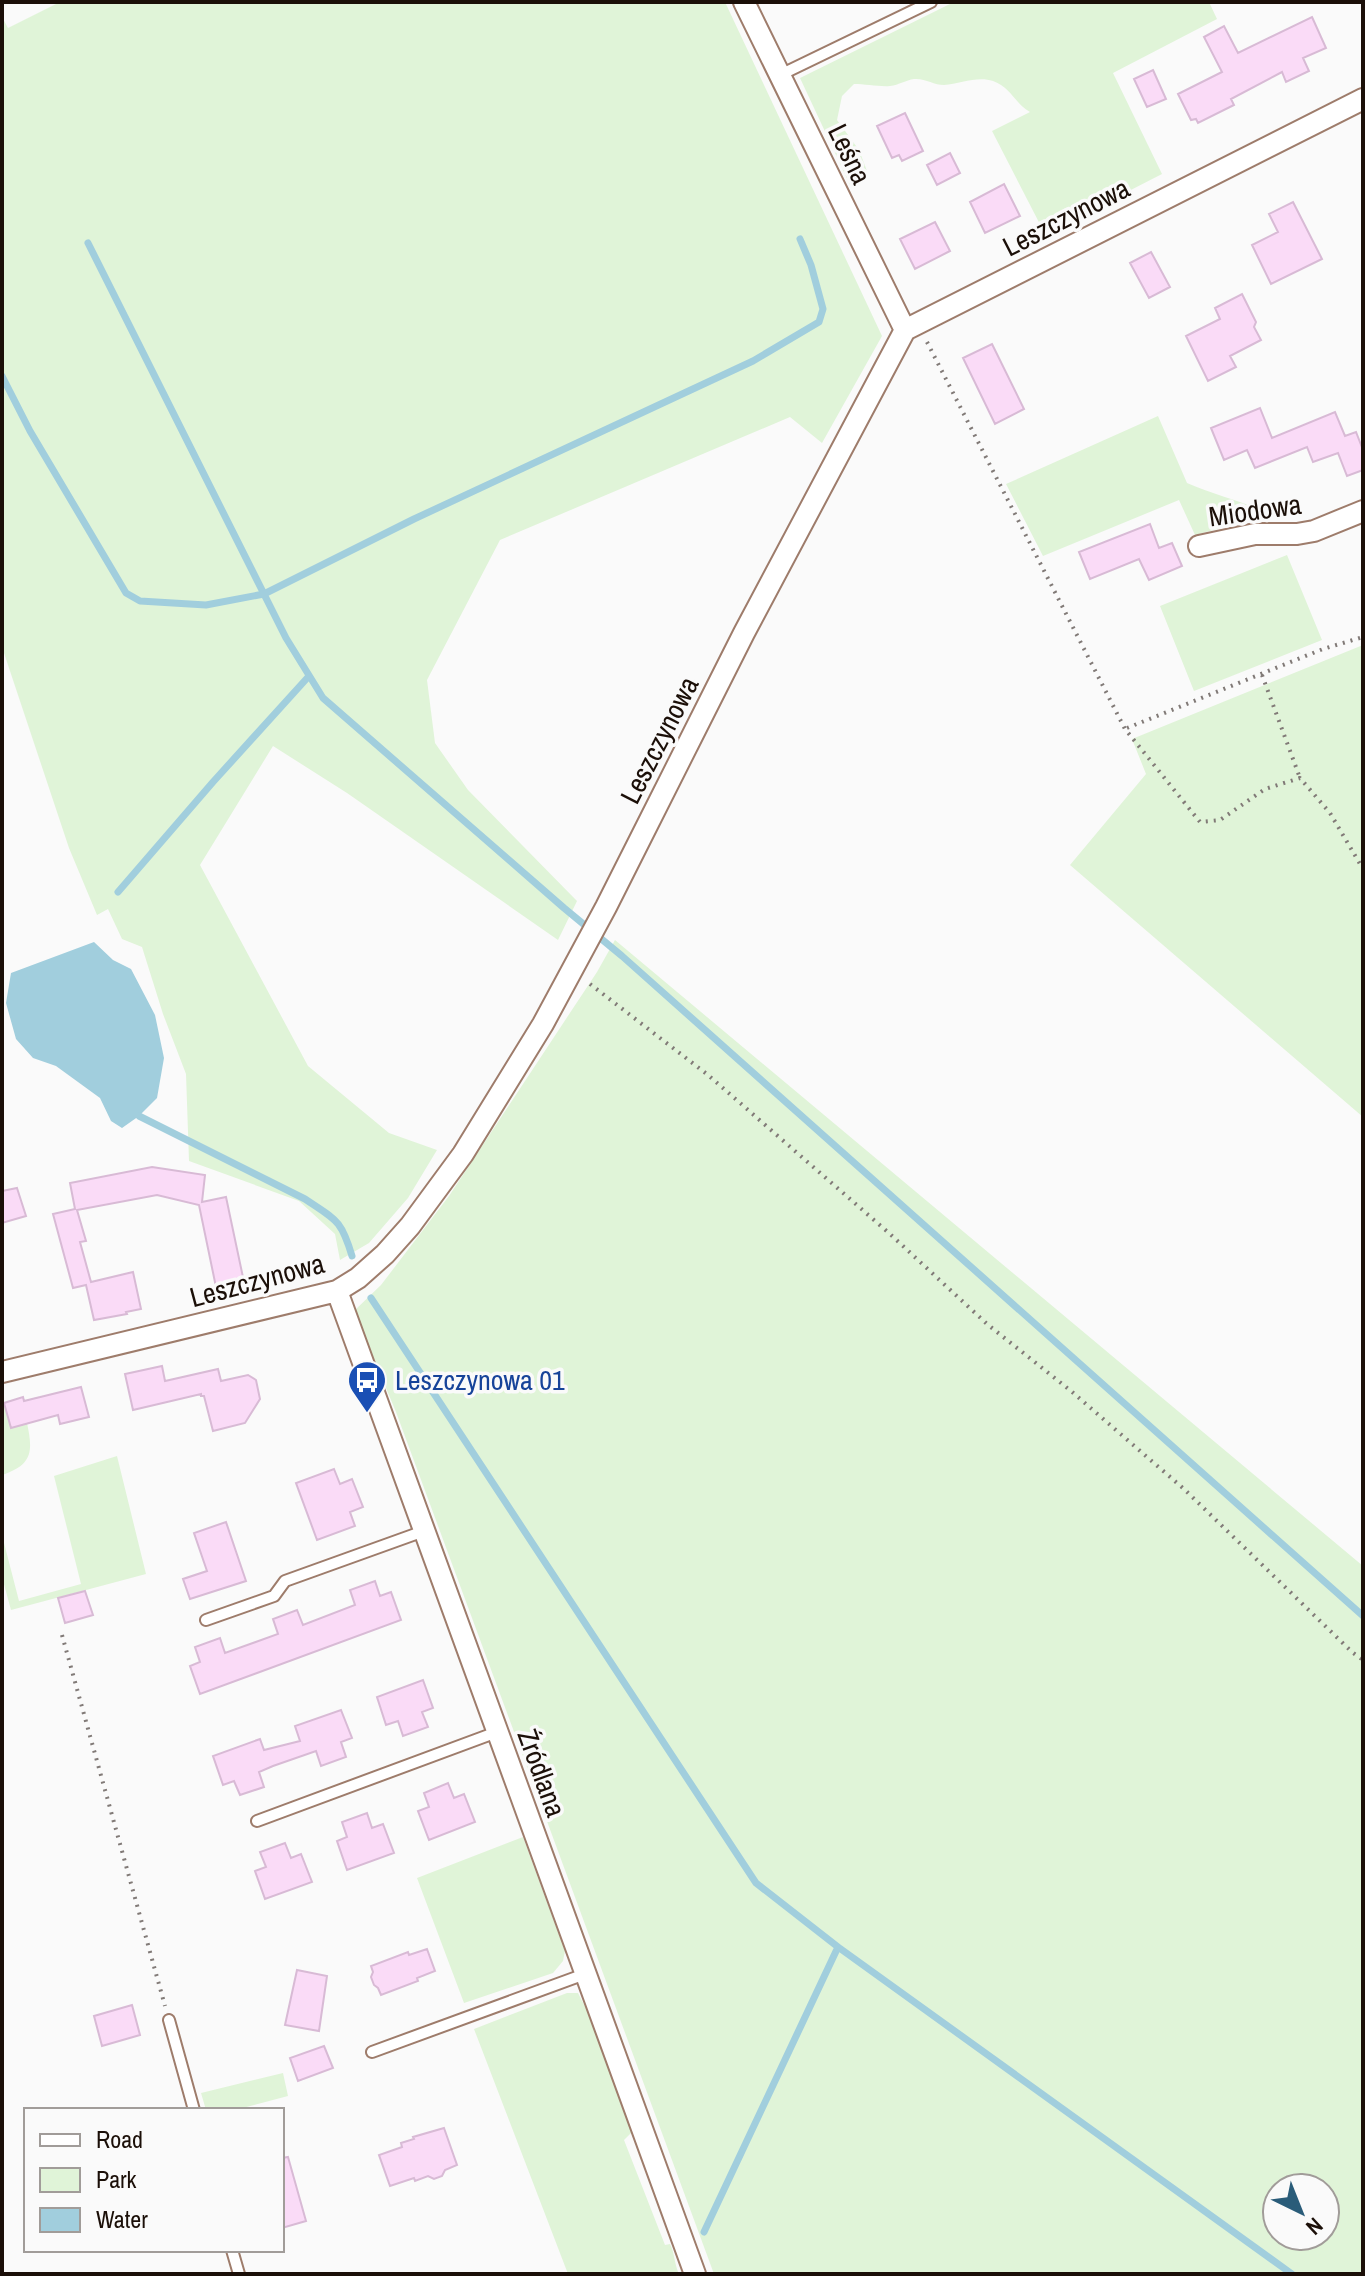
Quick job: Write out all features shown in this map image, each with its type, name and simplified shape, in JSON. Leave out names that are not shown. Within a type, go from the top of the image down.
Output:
[{"type":"street","name":"Leśna","points":[[744,2],[911,327]]},
{"type":"street","name":"Leszczynowa","points":[[2,1372],[337,1291],[358,1278],[385,1254],[463,1154],[543,1024],[606,907],[744,633],[911,327],[1363,99]]},
{"type":"street","name":"Miodowa","points":[[1199,546],[1255,534],[1306,533],[1363,511]]},
{"type":"street","name":"Źródlana","points":[[337,1291],[695,2274]]},
{"type":"lane","points":[[780,75],[931,2]]},
{"type":"lane","points":[[206,1620],[274,1596],[285,1581],[424,1531]]},
{"type":"lane","points":[[257,1821],[497,1732]]},
{"type":"lane","points":[[372,2052],[585,1974]]},
{"type":"lane","points":[[169,2020],[193,2108]]},
{"type":"lane","points":[[233,2252],[239,2274]]},
{"type":"path","points":[[911,327],[1125,729],[1200,822],[1220,820],[1265,789],[1300,778]]},
{"type":"path","points":[[1125,729],[1323,649],[1363,637]]},
{"type":"path","points":[[1261,675],[1300,778],[1330,813],[1363,869]]},
{"type":"path","points":[[576,964],[890,1234],[987,1324],[1071,1391],[1184,1489],[1363,1660]]},
{"type":"path","points":[[62,1635],[169,2020]]},
{"type":"green space","points":[[60,2],[725,2],[882,336],[822,443],[790,417],[500,540],[427,680],[435,743],[468,790],[577,901],[558,940],[347,793],[273,746],[200,865],[308,1066],[389,1133],[437,1150],[408,1198],[369,1243],[340,1260],[335,1234],[299,1201],[189,1161],[186,1074],[142,947],[122,939],[108,909],[97,915],[69,848],[2,647],[2,17],[8,28]]},
{"type":"green space","points":[[954,2],[1209,2],[1217,19],[1113,73],[1162,174],[1045,234],[992,131],[1030,112],[993,81],[975,80],[944,85],[914,79],[890,86],[854,84],[842,96],[837,120],[859,150],[867,171],[864,177],[850,185],[800,78]]},
{"type":"green space","points":[[1158,416],[1187,483],[1275,517],[1257,518],[1195,535],[1179,500],[1043,556],[1006,484]]},
{"type":"green space","points":[[1287,555],[1322,640],[1194,691],[1160,606]]},
{"type":"green space","points":[[1363,645],[1363,1117],[1070,865],[1146,774],[1132,739]]},
{"type":"green space","points":[[615,940],[1363,1566],[1363,2274],[714,2274],[396,1412],[354,1311],[381,1285],[449,1196]]},
{"type":"green space","points":[[2,1395],[11,1427],[27,1423],[30,1449],[20,1467],[2,1475]]},
{"type":"green space","points":[[117,1456],[146,1574],[11,1610],[2,1577],[2,1535],[19,1601],[81,1584],[54,1476]]},
{"type":"green space","points":[[523,1837],[565,1951],[563,1961],[553,1973],[464,2003],[417,1878]]},
{"type":"green space","points":[[567,1993],[578,1993],[596,2028],[634,2130],[624,2140],[665,2245],[670,2244],[672,2248],[679,2274],[568,2274],[474,2029]]},
{"type":"green space","points":[[283,2073],[288,2096],[243,2108],[205,2108],[201,2093]]},
{"type":"water","points":[[94,942],[113,960],[131,969],[155,1015],[164,1058],[157,1098],[122,1128],[111,1121],[100,1098],[56,1066],[33,1058],[16,1039],[6,1003],[11,973]]},
{"type":"building","points":[[1312,17],[1326,48],[1303,58],[1309,71],[1286,82],[1282,72],[1231,99],[1234,105],[1198,123],[1196,119],[1191,120],[1178,94],[1222,72],[1204,37],[1224,26],[1238,53]]},
{"type":"building","points":[[1153,70],[1166,99],[1147,107],[1134,79]]},
{"type":"building","points":[[905,113],[923,151],[902,161],[899,155],[892,158],[877,126]]},
{"type":"building","points":[[950,153],[960,173],[937,185],[927,165]]},
{"type":"building","points":[[1004,184],[1020,216],[985,233],[970,202]]},
{"type":"building","points":[[1293,202],[1322,259],[1271,284],[1252,245],[1278,232],[1269,214]]},
{"type":"building","points":[[935,222],[950,251],[915,269],[900,239]]},
{"type":"building","points":[[1151,252],[1170,287],[1149,298],[1130,263]]},
{"type":"building","points":[[1242,294],[1261,340],[1230,356],[1236,367],[1208,381],[1186,336],[1220,319],[1215,308]]},
{"type":"building","points":[[992,344],[1024,409],[995,424],[963,358]]},
{"type":"building","points":[[1260,408],[1272,438],[1335,412],[1345,436],[1356,432],[1363,450],[1363,470],[1347,476],[1338,453],[1313,462],[1307,447],[1255,468],[1247,450],[1224,460],[1211,428]]},
{"type":"building","points":[[1150,524],[1159,548],[1172,543],[1182,566],[1149,580],[1139,559],[1090,579],[1079,552]]},
{"type":"building","points":[[152,1167],[205,1175],[202,1202],[226,1197],[244,1282],[216,1287],[199,1205],[157,1195],[77,1210],[86,1241],[80,1242],[91,1282],[133,1272],[141,1309],[94,1320],[86,1285],[73,1288],[53,1214],[75,1209],[70,1183]]},
{"type":"building","points":[[17,1188],[26,1216],[2,1223],[2,1191]]},
{"type":"building","points":[[162,1366],[165,1381],[218,1369],[221,1381],[248,1375],[256,1380],[260,1399],[245,1423],[213,1431],[201,1394],[133,1410],[125,1374]]},
{"type":"building","points":[[81,1387],[89,1417],[60,1424],[58,1415],[11,1428],[4,1403]]},
{"type":"building","points":[[334,1469],[340,1484],[352,1479],[363,1507],[350,1512],[355,1526],[317,1540],[296,1483]]},
{"type":"building","points":[[226,1522],[246,1581],[190,1599],[183,1579],[207,1571],[194,1533]]},
{"type":"building","points":[[375,1581],[380,1596],[391,1592],[401,1620],[200,1694],[190,1666],[200,1662],[195,1647],[220,1638],[225,1653],[278,1634],[273,1619],[297,1610],[303,1625],[355,1605],[350,1590]]},
{"type":"building","points":[[85,1591],[93,1615],[65,1623],[58,1598]]},
{"type":"building","points":[[423,1680],[433,1708],[422,1712],[428,1727],[403,1736],[398,1721],[386,1725],[377,1697]]},
{"type":"building","points":[[341,1710],[352,1738],[341,1742],[346,1757],[321,1766],[316,1751],[273,1766],[259,1772],[264,1787],[240,1795],[234,1781],[223,1785],[213,1756],[260,1739],[264,1750],[300,1741],[295,1726]]},
{"type":"building","points":[[448,1783],[454,1798],[464,1794],[475,1822],[429,1840],[418,1811],[429,1807],[424,1793]]},
{"type":"building","points":[[367,1813],[372,1828],[383,1824],[394,1853],[347,1870],[337,1841],[347,1837],[342,1822]]},
{"type":"building","points":[[285,1843],[291,1858],[301,1854],[312,1882],[265,1899],[255,1871],[266,1867],[260,1852]]},
{"type":"building","points":[[427,1949],[435,1971],[381,1995],[371,1977],[371,1966],[408,1952],[409,1955]]},
{"type":"building","points":[[297,1970],[327,1976],[319,2031],[285,2025]]},
{"type":"building","points":[[132,2005],[140,2035],[102,2046],[94,2016]]},
{"type":"building","points":[[324,2046],[333,2068],[298,2081],[290,2058]]},
{"type":"building","points":[[444,2128],[457,2165],[434,2179],[428,2176],[415,2181],[414,2178],[390,2186],[379,2155],[402,2147],[401,2143],[413,2137]]},
{"type":"building","points":[[288,2157],[306,2221],[284,2227],[284,2158]]},
{"type":"waterway","points":[[2,376],[30,431],[126,593],[140,601],[206,605],[264,594],[414,519],[753,361],[819,322],[823,309],[800,239]]},
{"type":"waterway","points":[[88,243],[286,638],[323,698],[622,956],[1363,1616]]},
{"type":"waterway","points":[[118,892],[309,676]]},
{"type":"waterway","points":[[139,1116],[305,1199],[336,1222],[352,1256]]},
{"type":"waterway","points":[[371,1298],[756,1883],[838,1947],[1292,2274]]},
{"type":"waterway","points":[[704,2232],[838,1947]]},
{"type":"place","name":"Leszczynowa 01","points":[[367,1414]]}]
